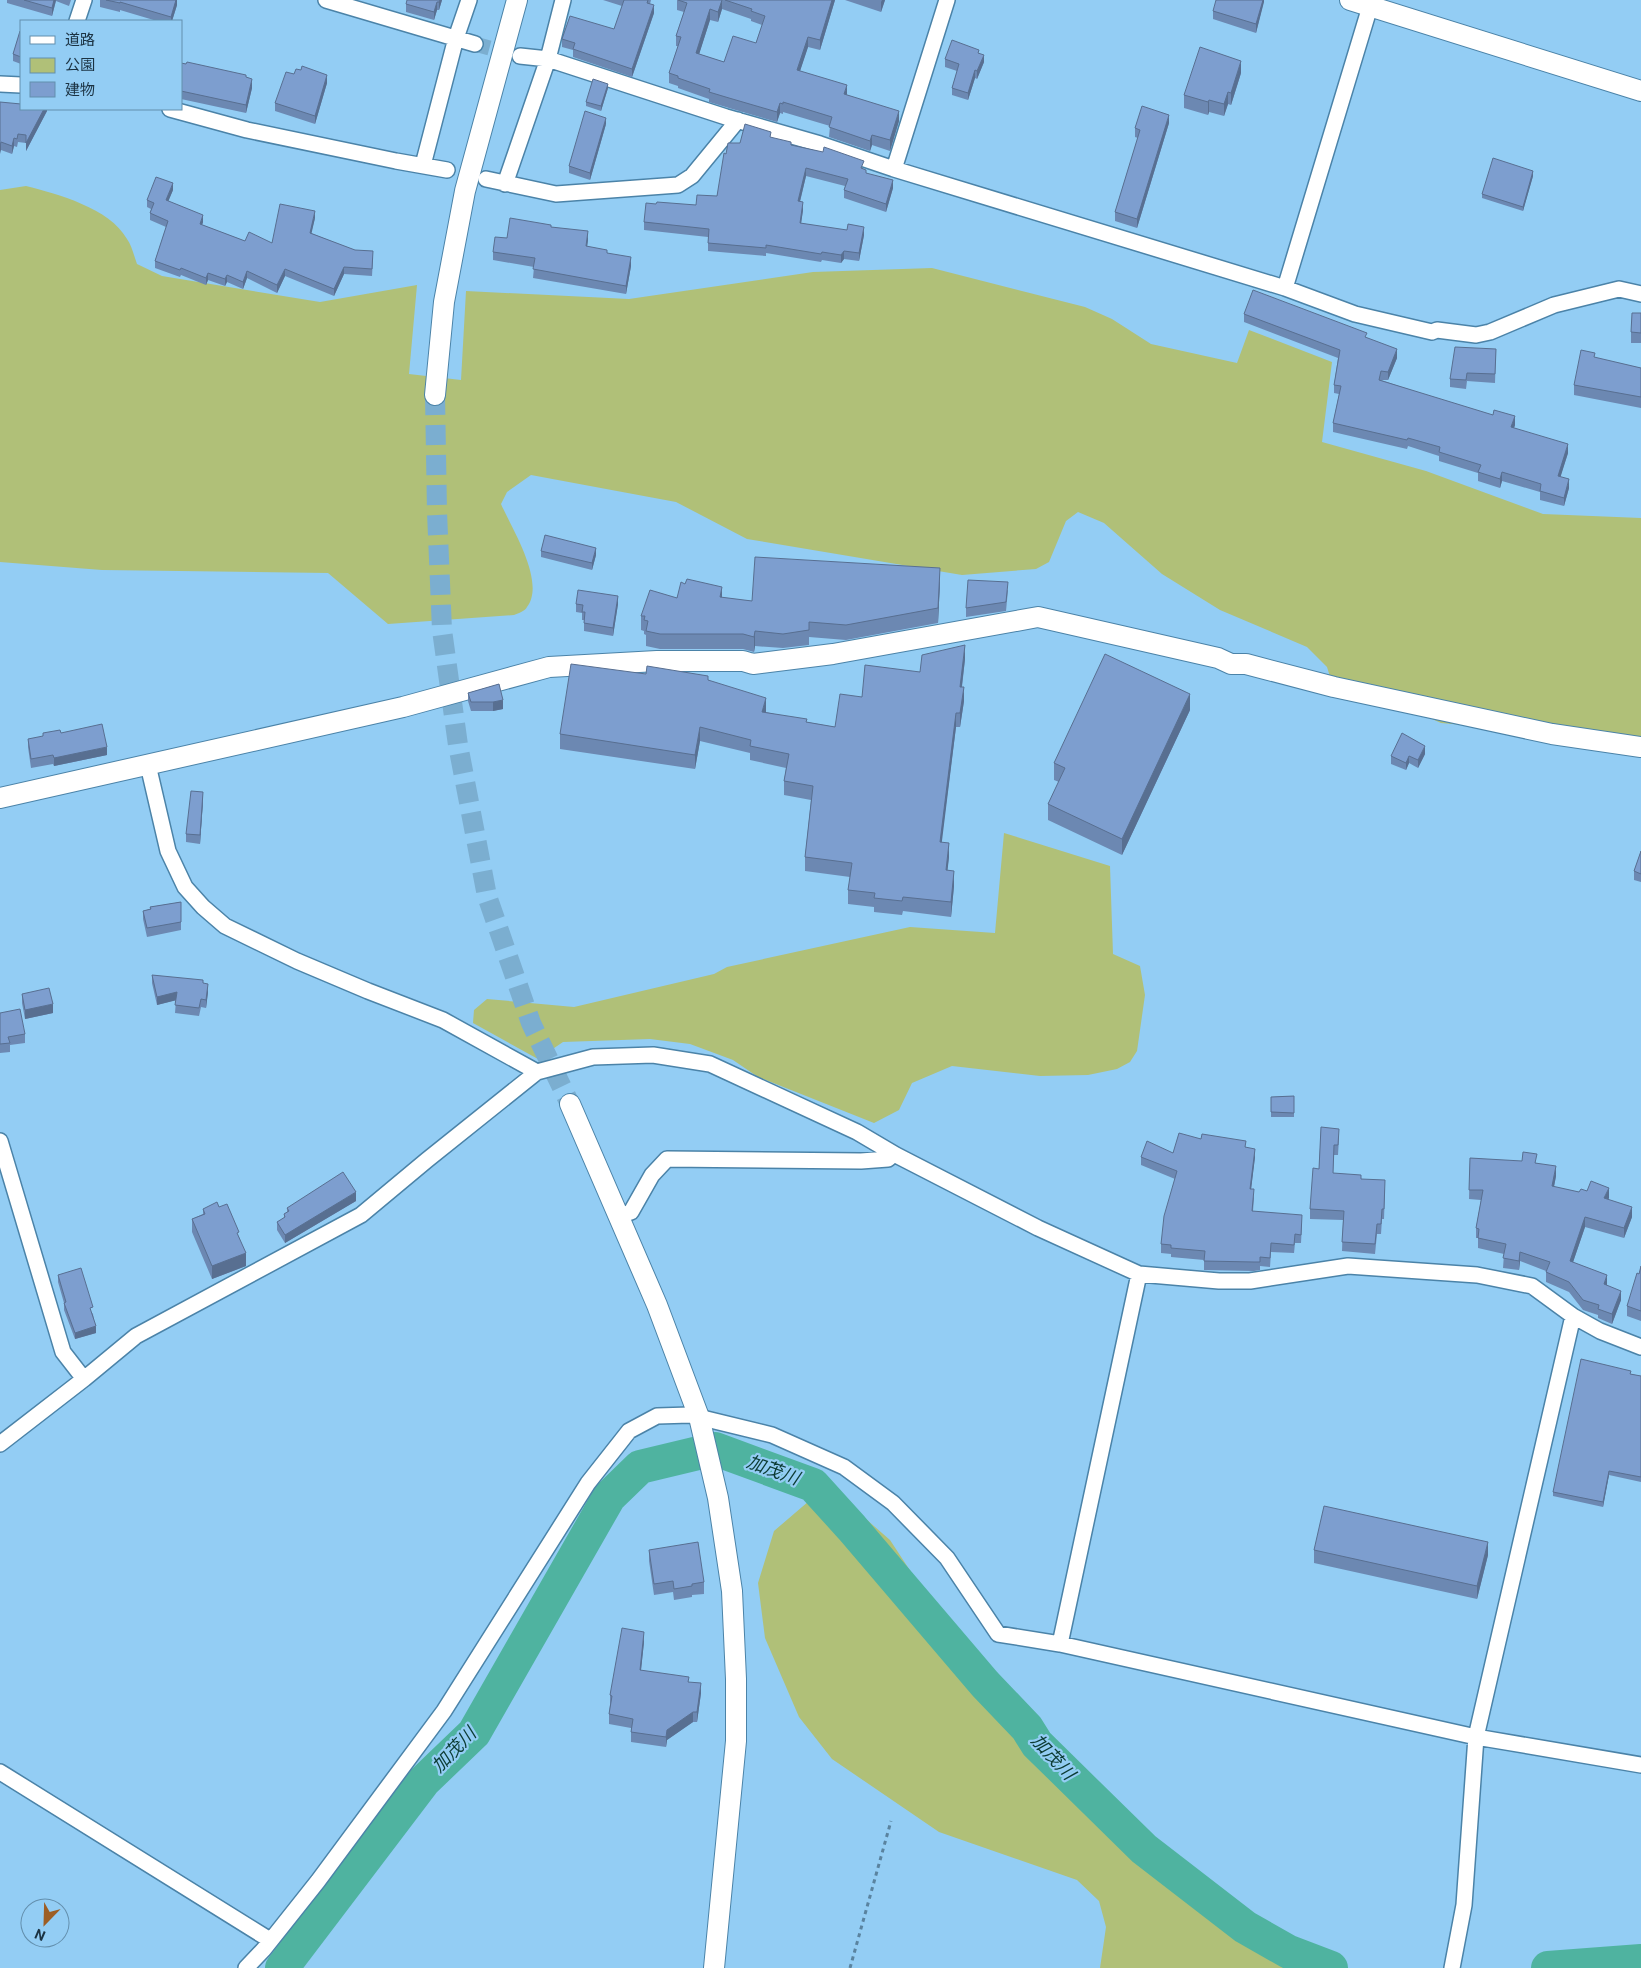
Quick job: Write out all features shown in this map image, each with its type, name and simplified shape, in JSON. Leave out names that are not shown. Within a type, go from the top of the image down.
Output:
[{"type":"street","points":[[77,20],[84,0]]},
{"type":"street","points":[[326,0],[475,44]]},
{"type":"street","points":[[423,165],[456,38],[469,0]]},
{"type":"street","points":[[435,395],[444,302],[465,191],[517,0]]},
{"type":"street","points":[[505,184],[548,59],[563,0]]},
{"type":"street","points":[[894,169],[947,0]]},
{"type":"street","points":[[1350,0],[1371,3],[1641,92]]},
{"type":"street","points":[[1285,288],[1371,3]]},
{"type":"street","points":[[520,56],[548,59],[894,169],[1285,288],[1355,314],[1432,332],[1437,330],[1476,335],[1490,332],[1554,305],[1619,289],[1641,294]]},
{"type":"street","points":[[0,84],[20,85]]},
{"type":"street","points":[[174,110],[247,130],[447,170]]},
{"type":"street","points":[[486,179],[556,194],[678,186],[692,176],[738,120]]},
{"type":"street","points":[[0,798],[403,707],[549,668],[657,661],[743,661],[754,664],[833,654],[1038,618],[1218,658],[1231,664],[1246,664],[1334,686],[1552,734],[1641,747]]},
{"type":"street","points":[[148,765],[168,851],[185,887],[224,926],[297,961],[444,1020],[537,1072]]},
{"type":"street","points":[[0,1444],[136,1336],[362,1215],[537,1072],[593,1057],[653,1055],[710,1064],[858,1132],[894,1154],[1038,1228],[1139,1274],[1219,1282],[1250,1282],[1348,1266],[1477,1275],[1532,1286],[1573,1316],[1600,1330],[1641,1347]]},
{"type":"street","points":[[570,1104],[657,1305],[699,1418],[718,1498],[732,1591],[736,1678],[736,1741],[714,1968]]},
{"type":"street","points":[[0,1141],[63,1352],[84,1379]]},
{"type":"street","points":[[619,1216],[631,1212],[652,1175],[667,1159],[861,1161],[888,1159],[894,1154]]},
{"type":"street","points":[[1060,1644],[1139,1274]]},
{"type":"street","points":[[1452,1968],[1464,1905],[1476,1737],[1573,1316]]},
{"type":"street","points":[[246,1968],[264,1949],[318,1881],[444,1711],[588,1483],[629,1431],[657,1416],[690,1415],[772,1435],[844,1467],[893,1503],[947,1558],[998,1634],[1060,1644],[1476,1737],[1641,1765]]},
{"type":"street","points":[[0,1772],[270,1940]]},
{"type":"path","points":[[850,1968],[891,1821]]},
{"type":"green space","points":[[26,186],[67,198],[96,211],[119,228],[132,248],[137,264],[162,276],[320,302],[417,285],[409,374],[461,380],[466,291],[629,299],[813,272],[932,268],[1085,307],[1112,319],[1151,344],[1237,363],[1249,330],[1332,362],[1322,442],[1426,471],[1543,514],[1641,518],[1641,737],[1620,739],[1441,723],[1398,704],[1331,680],[1327,667],[1307,647],[1220,610],[1162,574],[1104,523],[1078,512],[1066,521],[1049,562],[1036,569],[962,575],[747,539],[676,502],[531,475],[507,492],[501,504],[519,541],[530,570],[532,596],[526,608],[514,615],[388,624],[328,573],[102,570],[0,562],[0,190]]},
{"type":"green space","points":[[1004,833],[1110,866],[1113,954],[1140,966],[1145,995],[1137,1051],[1130,1062],[1117,1069],[1088,1075],[1040,1076],[952,1066],[912,1083],[899,1110],[874,1123],[758,1077],[733,1060],[690,1044],[650,1039],[563,1042],[538,1059],[473,1023],[474,1010],[487,999],[574,1007],[714,974],[727,967],[910,927],[995,933]]},
{"type":"green space","points":[[816,1495],[843,1499],[890,1540],[1022,1741],[1182,1891],[1290,1968],[1100,1968],[1106,1927],[1099,1901],[1077,1880],[939,1832],[832,1759],[799,1717],[765,1638],[758,1583],[774,1531]]},
{"type":"building","points":[[24,0],[54,0],[52,8]]},
{"type":"building","points":[[106,0],[176,0],[171,17],[120,2]]},
{"type":"building","points":[[407,0],[440,0],[437,2],[434,12],[406,4]]},
{"type":"building","points":[[624,0],[648,0],[647,3],[654,5],[632,69],[573,49],[575,43],[562,39],[570,16],[614,29]]},
{"type":"building","points":[[678,0],[722,0],[718,12],[710,9],[696,53],[724,62],[733,36],[756,43],[765,16],[751,11],[752,9],[725,0],[832,0],[820,40],[808,37],[797,70],[847,85],[844,94],[899,111],[890,140],[872,135],[870,141],[829,127],[832,117],[783,102],[783,104],[780,103],[777,112],[709,92],[710,89],[669,73],[681,37],[676,36],[687,3]]},
{"type":"building","points":[[1216,0],[1263,0],[1256,24],[1213,11]]},
{"type":"building","points":[[20,31],[20,57],[13,54]]},
{"type":"building","points":[[952,40],[979,50],[978,53],[984,55],[977,71],[975,70],[968,93],[952,88],[959,64],[945,59]]},
{"type":"building","points":[[1200,47],[1241,61],[1231,93],[1228,92],[1224,104],[1209,100],[1208,102],[1184,95]]},
{"type":"building","points":[[187,62],[246,75],[246,77],[252,79],[246,105],[182,91],[182,63],[186,64]]},
{"type":"building","points":[[302,66],[327,75],[315,116],[275,103],[286,72],[294,74],[296,69],[301,70]]},
{"type":"building","points":[[593,79],[608,84],[601,106],[586,102]]},
{"type":"building","points":[[0,102],[20,104],[20,110],[43,110],[26,143],[26,135],[18,134],[17,139],[14,138],[12,146],[1,142],[0,146]]},
{"type":"building","points":[[1142,106],[1169,115],[1137,219],[1115,212],[1140,130],[1135,128]]},
{"type":"building","points":[[585,111],[606,118],[590,173],[569,166]]},
{"type":"building","points":[[745,124],[771,132],[770,137],[791,142],[791,145],[823,152],[824,147],[864,161],[861,168],[866,170],[866,173],[893,180],[886,204],[844,190],[848,179],[806,168],[798,201],[803,202],[800,223],[847,230],[848,224],[864,227],[859,253],[844,251],[841,255],[822,252],[821,254],[766,245],[766,248],[708,243],[709,229],[644,222],[646,203],[696,205],[697,195],[717,196],[724,153],[726,154],[728,143],[740,143]]},
{"type":"building","points":[[1493,158],[1533,171],[1523,207],[1482,194]]},
{"type":"building","points":[[156,177],[173,183],[166,200],[203,215],[200,224],[245,241],[249,232],[272,243],[280,204],[315,211],[310,233],[355,250],[373,251],[372,269],[344,267],[334,289],[285,269],[277,285],[247,271],[243,282],[227,275],[225,279],[208,273],[206,278],[181,268],[180,270],[155,261],[168,221],[150,213],[154,203],[147,200]]},
{"type":"building","points":[[510,218],[551,225],[551,227],[588,231],[586,246],[607,250],[607,253],[631,257],[626,286],[533,269],[535,258],[493,252],[495,237],[507,238]]},
{"type":"building","points":[[1253,290],[1367,333],[1365,337],[1397,349],[1388,372],[1381,371],[1379,380],[1493,415],[1494,410],[1515,416],[1511,427],[1568,444],[1558,476],[1569,479],[1564,498],[1540,491],[1541,484],[1502,472],[1500,479],[1478,472],[1481,465],[1439,452],[1440,447],[1408,438],[1407,440],[1333,423],[1341,386],[1334,385],[1340,350],[1244,314]]},
{"type":"building","points":[[1632,313],[1641,313],[1641,333],[1631,332]]},
{"type":"building","points":[[1455,347],[1496,349],[1495,374],[1467,373],[1466,380],[1450,379]]},
{"type":"building","points":[[1581,350],[1595,353],[1594,357],[1641,368],[1641,397],[1574,385]]},
{"type":"building","points":[[545,535],[596,548],[592,563],[541,551]]},
{"type":"building","points":[[755,557],[940,568],[938,608],[846,625],[809,622],[809,630],[783,634],[755,631],[754,637],[743,634],[660,634],[646,631],[648,621],[644,620],[645,616],[641,616],[650,590],[677,598],[681,582],[685,584],[687,579],[722,587],[720,597],[752,601]]},
{"type":"building","points":[[968,580],[1008,582],[1006,602],[966,608]]},
{"type":"building","points":[[578,590],[618,596],[613,628],[584,623],[585,612],[582,612],[583,605],[576,604]]},
{"type":"building","points":[[965,645],[960,687],[964,687],[960,713],[956,713],[940,842],[949,843],[946,870],[954,871],[951,902],[903,897],[902,901],[874,898],[875,893],[848,890],[852,863],[805,857],[813,786],[784,781],[789,754],[750,746],[751,740],[700,727],[695,755],[560,734],[571,664],[646,674],[647,666],[708,676],[708,680],[766,698],[762,712],[807,719],[806,722],[835,727],[840,694],[862,697],[865,665],[920,672],[922,655]]},
{"type":"building","points":[[1105,654],[1190,694],[1122,839],[1048,804],[1065,768],[1054,763]]},
{"type":"building","points":[[499,684],[503,700],[471,702],[468,693]]},
{"type":"building","points":[[102,724],[107,747],[54,758],[53,755],[31,759],[28,739],[43,736],[43,733],[60,730],[61,733]]},
{"type":"building","points":[[1402,733],[1425,746],[1418,760],[1409,756],[1406,763],[1391,756]]},
{"type":"building","points":[[191,791],[203,792],[200,835],[186,834]]},
{"type":"building","points":[[1641,851],[1641,874],[1634,871]]},
{"type":"building","points":[[181,902],[181,922],[147,928],[143,911],[151,909],[150,907]]},
{"type":"building","points":[[152,975],[203,980],[203,983],[208,984],[206,1000],[201,999],[199,1008],[175,1005],[177,992],[157,997]]},
{"type":"building","points":[[49,988],[53,1004],[25,1010],[22,994]]},
{"type":"building","points":[[20,1009],[25,1034],[8,1037],[10,1043],[0,1044],[0,1013]]},
{"type":"building","points":[[1294,1096],[1294,1113],[1271,1112],[1271,1097]]},
{"type":"building","points":[[1321,1127],[1339,1129],[1338,1145],[1334,1145],[1333,1173],[1361,1175],[1361,1179],[1385,1180],[1384,1209],[1382,1209],[1381,1224],[1377,1224],[1375,1244],[1342,1242],[1344,1211],[1310,1209],[1313,1168],[1319,1169]]},
{"type":"building","points":[[1179,1133],[1201,1139],[1202,1134],[1246,1141],[1245,1147],[1255,1149],[1250,1189],[1254,1189],[1252,1211],[1302,1215],[1301,1235],[1295,1234],[1294,1245],[1271,1243],[1270,1258],[1260,1257],[1260,1262],[1254,1262],[1204,1261],[1205,1251],[1171,1248],[1171,1245],[1161,1244],[1164,1216],[1177,1171],[1141,1157],[1147,1141],[1173,1153]]},
{"type":"building","points":[[1523,1152],[1537,1154],[1535,1163],[1556,1166],[1552,1186],[1579,1192],[1581,1189],[1587,1191],[1591,1181],[1609,1188],[1604,1198],[1632,1207],[1624,1228],[1585,1217],[1570,1261],[1607,1275],[1604,1284],[1621,1291],[1612,1314],[1598,1309],[1599,1305],[1583,1300],[1569,1282],[1546,1272],[1550,1262],[1520,1252],[1519,1261],[1503,1258],[1506,1244],[1478,1238],[1479,1229],[1476,1228],[1483,1190],[1469,1190],[1470,1158],[1522,1161]]},
{"type":"building","points":[[343,1172],[356,1192],[285,1235],[277,1222],[285,1217],[284,1214],[289,1211],[287,1208]]},
{"type":"building","points":[[217,1202],[219,1207],[227,1204],[246,1253],[212,1266],[192,1219],[205,1214],[203,1209]]},
{"type":"building","points":[[1641,1266],[1641,1311],[1627,1306]]},
{"type":"building","points":[[81,1268],[93,1307],[90,1308],[96,1326],[75,1333],[64,1303],[66,1302],[58,1275]]},
{"type":"building","points":[[1581,1359],[1631,1371],[1630,1374],[1641,1376],[1641,1477],[1609,1471],[1603,1502],[1553,1492]]},
{"type":"building","points":[[1324,1506],[1488,1542],[1477,1586],[1314,1550]]},
{"type":"building","points":[[698,1542],[704,1582],[674,1589],[673,1581],[654,1584],[649,1550]]},
{"type":"building","points":[[622,1628],[644,1632],[640,1670],[689,1677],[688,1682],[701,1683],[697,1712],[693,1712],[667,1730],[666,1737],[631,1732],[633,1719],[609,1714],[612,1696],[610,1695]]},
{"type":"waterway","name":"加茂川","points":[[282,1968],[424,1781],[474,1733],[609,1497],[640,1467],[715,1449],[813,1485],[985,1684],[1027,1728],[1037,1744],[1144,1849],[1245,1927],[1289,1952],[1331,1968]]},
{"type":"waterway","name":"加茂川","points":[[1548,1968],[1641,1961]]},
{"type":"tunnel","points":[[475,44],[512,54]]},
{"type":"tunnel","points":[[435,395],[442,630],[458,745],[487,896],[531,1023],[570,1104]]}]
